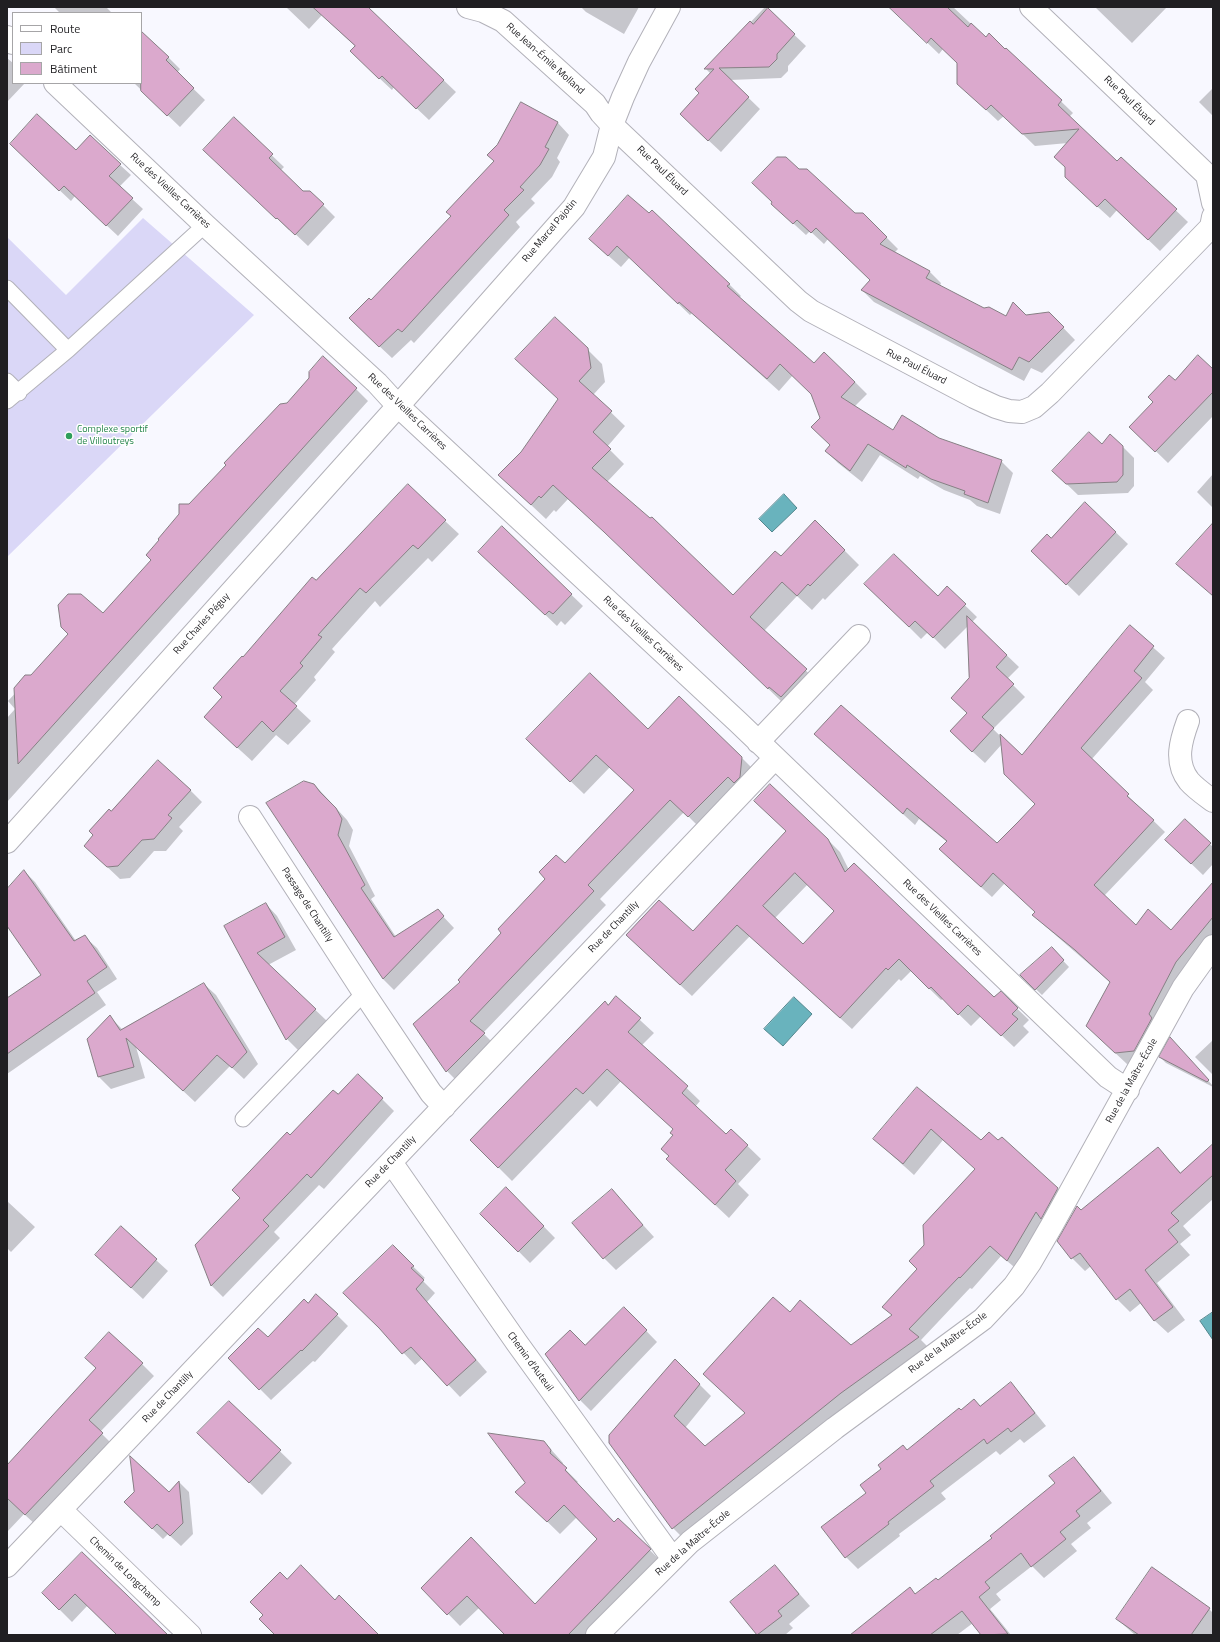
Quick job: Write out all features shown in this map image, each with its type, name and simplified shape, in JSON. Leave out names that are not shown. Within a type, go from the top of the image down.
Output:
[{"type":"street","name":"Rue Jean-Émile Molland","points":[[468,7],[483,11],[503,21],[595,104],[612,125]]},
{"type":"street","name":"Rue Marcel Pajotin","points":[[398,406],[574,207],[604,156],[612,125],[639,62],[669,7]]},
{"type":"street","name":"Rue Paul Éluard","points":[[1031,7],[1207,175],[1213,203]]},
{"type":"street","name":"Rue des Vieilles Carrières","points":[[56,84],[775,758],[1108,1077],[1128,1090]]},
{"type":"street","name":"Rue Paul Éluard","points":[[612,125],[798,301],[811,311],[974,398],[1009,411],[1022,412],[1034,407],[1050,393],[1211,227],[1213,217]]},
{"type":"street","name":"Rue Charles Péguy","points":[[7,842],[398,406]]},
{"type":"street","points":[[758,742],[859,636]]},
{"type":"street","points":[[1188,721],[1180,743],[1181,764],[1189,780],[1213,801]]},
{"type":"street","name":"Rue de Chantilly","points":[[7,1566],[775,758]]},
{"type":"street","name":"Passage de Chantilly","points":[[250,817],[364,993],[431,1093],[444,1107]]},
{"type":"street","name":"Rue de la Maître-École","points":[[597,1635],[690,1542],[754,1490],[835,1428],[983,1319],[1014,1286],[1030,1263],[1128,1090],[1183,988],[1213,946]]},
{"type":"street","name":"Chemin d'Auteuil","points":[[391,1162],[517,1343],[673,1559]]},
{"type":"street","name":"Chemin de Longchamp","points":[[61,1510],[190,1635]]},
{"type":"lane","points":[[7,381],[13,397],[68,350],[205,225]]},
{"type":"lane","points":[[7,288],[68,350]]},
{"type":"lane","points":[[243,1118],[364,993]]},
{"type":"green space","name":"Complexe sportif de Villoutreys","points":[[143,218],[254,315],[7,557],[7,237],[66,295]]},
{"type":"water","points":[[784,494],[797,508],[772,532],[759,519]]},
{"type":"water","points":[[794,997],[812,1014],[783,1046],[764,1029]]},
{"type":"water","points":[[1213,1312],[1213,1340],[1200,1321]]},
{"type":"building","points":[[313,7],[368,7],[444,80],[416,109],[382,76],[379,79],[350,51],[355,46]]},
{"type":"building","points":[[889,7],[947,7],[968,27],[971,23],[986,37],[989,33],[1062,100],[1058,105],[1117,161],[1121,157],[1177,209],[1148,240],[1105,199],[1097,207],[1065,177],[1065,167],[1054,157],[1079,129],[1022,134],[991,105],[986,110],[957,84],[957,63],[931,38],[927,43]]},
{"type":"building","points":[[768,8],[795,34],[777,54],[777,59],[769,67],[719,68],[749,97],[708,141],[680,114],[699,93],[695,89],[714,69],[704,69],[750,21],[753,24]]},
{"type":"building","points":[[142,32],[169,57],[166,60],[194,88],[167,116],[141,91]]},
{"type":"building","points":[[521,102],[558,122],[545,147],[549,149],[540,165],[520,187],[524,190],[504,210],[509,215],[402,332],[398,329],[379,347],[349,318],[369,298],[371,300],[451,216],[446,212],[494,161],[487,155],[497,145]]},
{"type":"building","points":[[37,114],[76,150],[90,135],[121,164],[109,176],[133,198],[106,226],[64,186],[59,191],[10,144]]},
{"type":"building","points":[[234,117],[273,154],[269,158],[303,191],[310,191],[324,204],[295,235],[203,150]]},
{"type":"building","points":[[777,157],[786,157],[799,169],[807,169],[855,213],[863,213],[887,237],[880,244],[930,271],[926,278],[984,308],[989,307],[1006,316],[1013,302],[1026,315],[1049,312],[1064,327],[1029,362],[1019,357],[1012,370],[861,290],[870,280],[816,228],[811,233],[797,220],[793,224],[771,204],[772,202],[752,183]]},
{"type":"building","points":[[628,195],[649,213],[652,210],[730,284],[727,286],[814,363],[824,352],[855,382],[841,397],[893,430],[902,415],[939,438],[1002,460],[988,503],[964,494],[965,491],[931,479],[907,465],[906,468],[868,444],[850,471],[825,451],[830,445],[811,427],[820,418],[811,394],[780,364],[767,379],[679,302],[678,304],[617,246],[608,256],[589,239]]},
{"type":"building","points":[[555,317],[588,348],[591,368],[579,381],[612,411],[593,432],[611,449],[592,468],[650,518],[652,517],[733,595],[775,551],[781,556],[815,520],[845,550],[810,586],[808,584],[797,596],[782,582],[750,617],[807,669],[781,697],[769,687],[768,689],[553,485],[541,498],[539,496],[531,505],[498,475],[521,452],[558,399],[515,359]]},
{"type":"building","points":[[1198,355],[1213,369],[1213,392],[1155,452],[1129,427],[1153,402],[1148,397],[1169,375],[1175,380]]},
{"type":"building","points":[[323,356],[357,388],[18,764],[14,688],[25,675],[31,675],[68,634],[61,627],[58,605],[68,594],[81,594],[103,613],[151,560],[146,555],[179,514],[179,504],[189,504],[226,465],[224,463],[280,404],[287,403],[309,378],[309,372]]},
{"type":"building","points":[[1089,432],[1102,444],[1110,434],[1123,446],[1123,475],[1117,482],[1066,484],[1052,471]]},
{"type":"building","points":[[408,484],[446,520],[418,549],[413,545],[366,593],[360,588],[318,635],[322,637],[300,663],[303,666],[280,691],[297,706],[273,732],[262,721],[237,748],[204,717],[222,697],[213,688],[242,656],[243,657],[312,577],[316,580]]},
{"type":"building","points":[[1085,502],[1116,532],[1066,585],[1031,551],[1047,534],[1051,538]]},
{"type":"building","points":[[1213,523],[1213,596],[1176,564]]},
{"type":"building","points":[[502,526],[572,594],[553,614],[549,611],[545,615],[478,552]]},
{"type":"building","points":[[894,554],[938,596],[947,586],[966,604],[933,638],[915,621],[909,627],[864,584]]},
{"type":"building","points":[[967,616],[1007,655],[996,667],[1014,684],[982,717],[994,728],[972,752],[950,731],[967,713],[951,698],[969,678]]},
{"type":"building","points":[[1130,625],[1154,646],[1134,671],[1142,678],[1081,748],[1129,794],[1127,796],[1154,820],[1094,885],[1136,925],[1148,909],[1171,930],[1213,882],[1213,917],[1176,962],[1149,1014],[1152,1018],[1134,1051],[1115,1053],[1086,1026],[1110,982],[1075,950],[1032,915],[1035,912],[993,873],[981,887],[939,849],[947,841],[907,808],[903,814],[814,734],[841,705],[997,843],[1035,804],[1004,774],[1000,734],[1022,755]]},
{"type":"building","points":[[590,673],[648,729],[679,696],[742,757],[740,777],[734,783],[728,777],[688,817],[670,800],[588,885],[594,891],[470,1021],[485,1033],[446,1072],[413,1024],[460,982],[458,980],[501,933],[498,929],[545,879],[539,872],[556,855],[565,863],[634,790],[596,755],[570,782],[526,739]]},
{"type":"building","points":[[158,760],[191,790],[168,815],[172,818],[154,839],[142,840],[118,866],[107,867],[84,846],[93,835],[89,831],[109,809],[111,811]]},
{"type":"building","points":[[304,781],[314,784],[336,808],[342,819],[338,835],[365,885],[361,888],[394,937],[438,909],[444,916],[383,979],[266,803]]},
{"type":"building","points":[[770,784],[828,839],[845,872],[854,863],[994,997],[1001,991],[1018,1008],[1012,1014],[1018,1019],[1001,1036],[968,1005],[958,1015],[931,987],[929,989],[899,959],[888,970],[886,968],[840,1018],[737,925],[680,985],[626,935],[659,900],[693,931],[786,831],[754,801]],"holes":[[[795,873],[834,911],[803,944],[763,906]]]},
{"type":"building","points":[[1185,819],[1211,843],[1191,864],[1165,840]]},
{"type":"building","points":[[24,870],[74,941],[85,935],[107,967],[87,981],[95,993],[7,1054],[7,998],[41,975],[7,926],[7,889]]},
{"type":"building","points":[[266,903],[285,937],[257,953],[316,1009],[286,1040],[224,926]]},
{"type":"building","points":[[1052,947],[1064,960],[1035,990],[1020,975]]},
{"type":"building","points":[[204,983],[247,1052],[232,1068],[217,1055],[183,1091],[126,1038],[134,1067],[98,1077],[87,1039],[110,1015],[120,1030]]},
{"type":"building","points":[[616,996],[641,1018],[628,1032],[688,1086],[682,1093],[726,1134],[731,1129],[748,1145],[725,1170],[736,1181],[715,1205],[666,1159],[669,1156],[661,1149],[673,1135],[670,1133],[673,1129],[607,1069],[583,1094],[576,1088],[498,1168],[470,1140],[605,1001],[608,1005]]},
{"type":"building","points":[[1170,1037],[1209,1080],[1207,1082],[1159,1057]]},
{"type":"building","points":[[358,1074],[383,1098],[311,1178],[307,1174],[263,1220],[269,1226],[211,1286],[195,1245],[240,1198],[232,1190],[287,1132],[290,1135],[333,1090],[338,1094]]},
{"type":"building","points":[[917,1087],[981,1140],[989,1132],[998,1140],[1002,1137],[1058,1188],[1041,1219],[1036,1212],[1007,1261],[990,1246],[909,1329],[919,1337],[841,1393],[672,1529],[609,1443],[609,1435],[675,1359],[700,1384],[674,1416],[705,1446],[745,1413],[703,1374],[773,1297],[790,1312],[800,1300],[851,1345],[892,1315],[882,1307],[917,1269],[909,1261],[924,1245],[923,1225],[975,1169],[931,1129],[903,1164],[873,1139]]},
{"type":"building","points":[[1213,1144],[1213,1175],[1171,1213],[1179,1221],[1168,1230],[1178,1242],[1145,1270],[1173,1307],[1154,1321],[1130,1289],[1116,1300],[1080,1253],[1071,1259],[1057,1241],[1077,1206],[1081,1210],[1158,1147],[1180,1173]]},
{"type":"building","points":[[506,1187],[544,1226],[518,1252],[480,1214]]},
{"type":"building","points":[[612,1189],[643,1225],[603,1259],[572,1223]]},
{"type":"building","points":[[121,1226],[157,1259],[131,1288],[95,1255]]},
{"type":"building","points":[[393,1245],[414,1266],[411,1268],[424,1280],[416,1289],[476,1360],[447,1386],[411,1347],[402,1354],[379,1328],[343,1293]]},
{"type":"building","points":[[316,1294],[338,1314],[302,1351],[301,1350],[259,1390],[228,1358],[258,1328],[268,1337],[304,1299],[308,1303]]},
{"type":"building","points":[[624,1307],[647,1330],[579,1401],[545,1354],[570,1330],[585,1345]]},
{"type":"building","points":[[109,1332],[143,1363],[89,1420],[103,1433],[25,1515],[7,1498],[7,1465],[96,1368],[85,1358]]},
{"type":"building","points":[[1011,1382],[1035,1413],[1011,1432],[1008,1428],[987,1444],[984,1439],[930,1481],[934,1486],[888,1522],[889,1524],[845,1558],[821,1527],[866,1493],[860,1485],[881,1469],[878,1465],[903,1445],[907,1450],[959,1408],[961,1410],[974,1399],[980,1406]]},
{"type":"building","points":[[229,1401],[281,1450],[249,1483],[197,1433]]},
{"type":"building","points":[[488,1433],[544,1441],[551,1450],[550,1453],[567,1468],[565,1470],[614,1522],[618,1518],[651,1549],[568,1635],[505,1635],[467,1596],[447,1615],[421,1588],[471,1537],[535,1604],[597,1539],[564,1505],[547,1522],[515,1492],[525,1483]]},
{"type":"building","points":[[130,1456],[169,1492],[179,1481],[183,1523],[170,1536],[157,1524],[152,1529],[124,1502],[134,1492]]},
{"type":"building","points":[[1074,1457],[1101,1491],[1076,1511],[1080,1516],[1060,1532],[1066,1539],[1031,1567],[1021,1553],[985,1582],[990,1588],[979,1597],[1008,1634],[981,1635],[962,1611],[930,1635],[850,1635],[910,1587],[915,1594],[936,1578],[938,1580],[992,1538],[990,1536],[1055,1483],[1049,1476]]},
{"type":"building","points":[[82,1552],[168,1635],[117,1635],[75,1594],[59,1610],[42,1593]]},
{"type":"building","points":[[301,1565],[335,1600],[339,1595],[379,1635],[275,1635],[259,1619],[263,1615],[250,1602],[280,1572],[287,1579]]},
{"type":"building","points":[[775,1565],[799,1594],[778,1611],[782,1616],[757,1635],[730,1602]]},
{"type":"building","points":[[1152,1567],[1210,1608],[1191,1635],[1139,1635],[1116,1619]]},
{"type":"place","name":"Complexe sportif de Villoutreys","points":[[69,436]]}]
